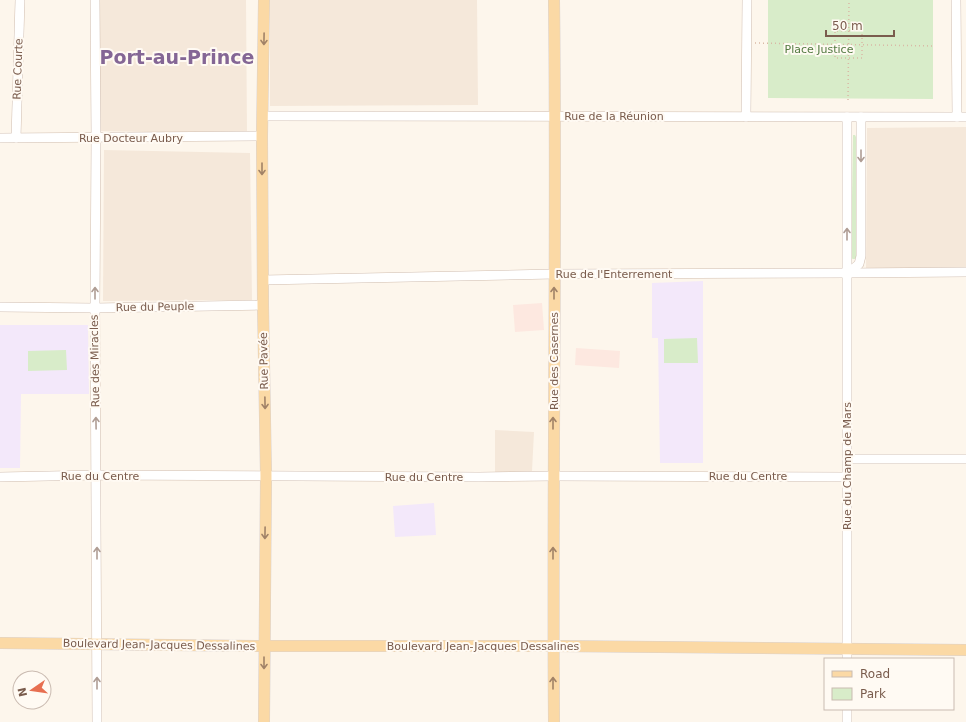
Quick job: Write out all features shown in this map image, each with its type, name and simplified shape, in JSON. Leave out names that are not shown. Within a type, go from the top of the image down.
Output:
[{"type":"main road","name":"Rue Pavée","points":[[264,0],[262,116],[266,476],[264,722]]},
{"type":"main road","name":"Rue des Casernes","points":[[554,0],[554,722]]},
{"type":"main road","name":"Boulevard Jean-Jacques Dessalines","points":[[0,643],[264,646],[553,646],[847,654],[966,650]]},
{"type":"street","name":"Rue Courte","points":[[16,138],[20,0]]},
{"type":"street","name":"Rue des Miracles","points":[[94,0],[96,138],[95,308],[98,644],[97,722]]},
{"type":"street","points":[[746,116],[747,0]]},
{"type":"street","points":[[956,0],[961,117]]},
{"type":"street","name":"Rue de la Réunion","points":[[262,116],[961,117]]},
{"type":"street","name":"Rue du Champ de Mars","points":[[847,117],[847,654]]},
{"type":"street","points":[[848,273],[858,264],[861,256],[861,117]]},
{"type":"street","name":"Rue Docteur Aubry","points":[[0,138],[262,136]]},
{"type":"street","name":"Rue de l'Enterrement","points":[[263,280],[554,274],[966,272]]},
{"type":"street","name":"Rue du Peuple","points":[[0,307],[95,308],[263,305]]},
{"type":"street","points":[[847,459],[966,459]]},
{"type":"street","name":"Rue du Centre","points":[[0,476],[97,475],[479,478],[553,476],[847,477]]},
{"type":"street","points":[[847,710],[847,722]]},
{"type":"path","points":[[848,100],[849,0]]},
{"type":"path","points":[[862,30],[862,58],[835,58],[835,31],[848,31],[862,30]]},
{"type":"path","points":[[747,43],[935,46]]},
{"type":"shaded area","points":[[97,0],[246,0],[247,134],[99,131]]},
{"type":"shaded area","points":[[270,0],[477,0],[478,105],[270,106]]},
{"type":"shaded area","points":[[966,127],[966,270],[866,271],[867,128]]},
{"type":"shaded area","points":[[104,150],[250,153],[252,300],[103,301]]},
{"type":"shaded area","points":[[703,281],[703,463],[660,463],[658,338],[652,338],[652,283]]},
{"type":"shaded area","points":[[542,303],[544,330],[515,332],[513,305]]},
{"type":"shaded area","points":[[0,325],[88,325],[89,394],[21,394],[20,468],[0,468]]},
{"type":"shaded area","points":[[576,348],[620,351],[619,368],[575,365]]},
{"type":"shaded area","points":[[495,430],[534,432],[532,471],[495,473]]},
{"type":"shaded area","points":[[434,503],[436,535],[395,537],[393,506]]},
{"type":"green space","name":"Place Justice","points":[[768,0],[933,0],[933,99],[768,98]]},
{"type":"green space","points":[[853,135],[856,137],[855,259],[851,258]]},
{"type":"green space","points":[[697,338],[698,363],[664,363],[664,339]]},
{"type":"green space","points":[[66,350],[67,370],[28,371],[28,351]]},
{"type":"district","name":"Port-au-Prince","points":[[177,57]]}]
